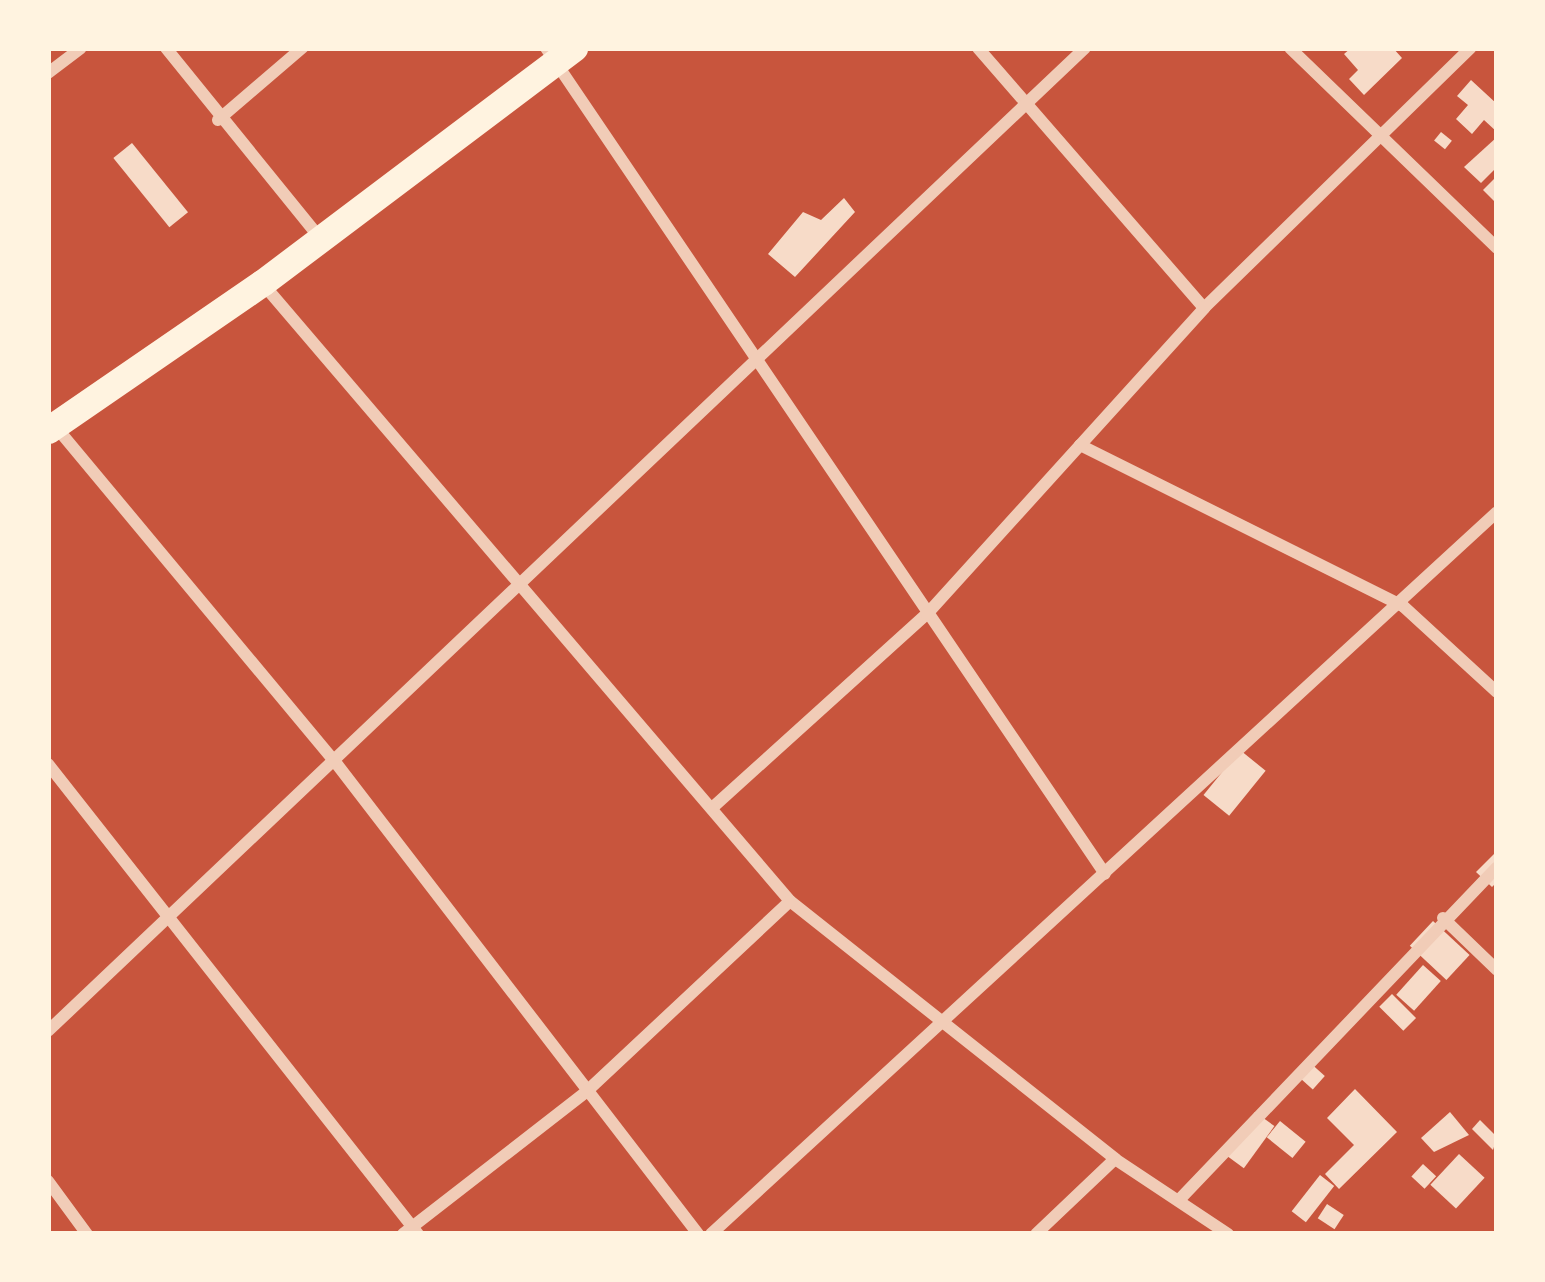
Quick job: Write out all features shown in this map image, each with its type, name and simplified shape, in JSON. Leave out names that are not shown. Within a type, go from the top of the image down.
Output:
[{"type":"highway","points":[[50,424],[262,283],[558,53]]},
{"type":"street","points":[[48,74],[81,48]]},
{"type":"street","points":[[166,48],[218,120],[321,238]]},
{"type":"street","points":[[218,120],[302,48]]},
{"type":"street","points":[[978,48],[1030,98],[1204,308]]},
{"type":"street","points":[[48,1031],[763,361],[1085,48]]},
{"type":"street","points":[[1290,48],[1497,248]]},
{"type":"street","points":[[712,808],[927,614],[1204,308],[1470,48]]},
{"type":"street","points":[[558,53],[927,614],[1105,874]]},
{"type":"street","points":[[262,283],[524,584],[790,901],[1115,1159],[1228,1234]]},
{"type":"street","points":[[50,424],[336,763],[698,1234]]},
{"type":"street","points":[[1081,445],[1403,606],[1497,692]]},
{"type":"street","points":[[710,1234],[1403,606],[1497,512]]},
{"type":"street","points":[[48,764],[174,916],[411,1232],[586,1092],[790,901]]},
{"type":"street","points":[[1179,1200],[1443,918],[1497,867]]},
{"type":"street","points":[[1443,918],[1497,970]]},
{"type":"street","points":[[1036,1234],[1115,1159]]},
{"type":"street","points":[[48,1181],[87,1234]]},
{"type":"building","points":[[1351,48],[1393,48],[1402,58],[1364,95],[1349,79],[1358,70],[1344,54]]},
{"type":"building","points":[[1471,80],[1497,104],[1497,132],[1484,120],[1472,134],[1456,119],[1468,105],[1457,96]]},
{"type":"building","points":[[1441,132],[1452,141],[1445,149],[1434,141]]},
{"type":"building","points":[[1497,137],[1496,168],[1481,183],[1464,167]]},
{"type":"building","points":[[132,143],[188,212],[169,227],[113,158]]},
{"type":"building","points":[[1497,176],[1497,204],[1483,190]]},
{"type":"building","points":[[844,198],[855,212],[795,277],[768,254],[803,212],[821,220]]},
{"type":"building","points":[[1240,750],[1266,771],[1229,816],[1203,795]]},
{"type":"building","points":[[1497,851],[1497,882],[1492,887],[1476,872]]},
{"type":"building","points":[[1433,921],[1470,955],[1446,980],[1410,946]]},
{"type":"building","points":[[1423,965],[1441,981],[1414,1011],[1396,995]]},
{"type":"building","points":[[1392,994],[1416,1018],[1403,1031],[1379,1007]]},
{"type":"building","points":[[1307,1060],[1325,1076],[1313,1089],[1295,1073]]},
{"type":"building","points":[[1355,1089],[1397,1132],[1339,1189],[1325,1174],[1354,1145],[1327,1118]]},
{"type":"building","points":[[1255,1112],[1274,1126],[1244,1168],[1224,1154]]},
{"type":"building","points":[[1450,1112],[1469,1135],[1434,1152],[1421,1138]]},
{"type":"building","points":[[1480,1120],[1497,1137],[1493,1150],[1472,1129]]},
{"type":"building","points":[[1280,1121],[1306,1142],[1292,1158],[1267,1137]]},
{"type":"building","points":[[1459,1154],[1485,1178],[1456,1209],[1430,1185]]},
{"type":"building","points":[[1423,1164],[1436,1176],[1425,1189],[1411,1176]]},
{"type":"building","points":[[1320,1175],[1334,1186],[1306,1222],[1292,1211]]},
{"type":"building","points":[[1327,1204],[1344,1215],[1335,1229],[1318,1218]]}]
